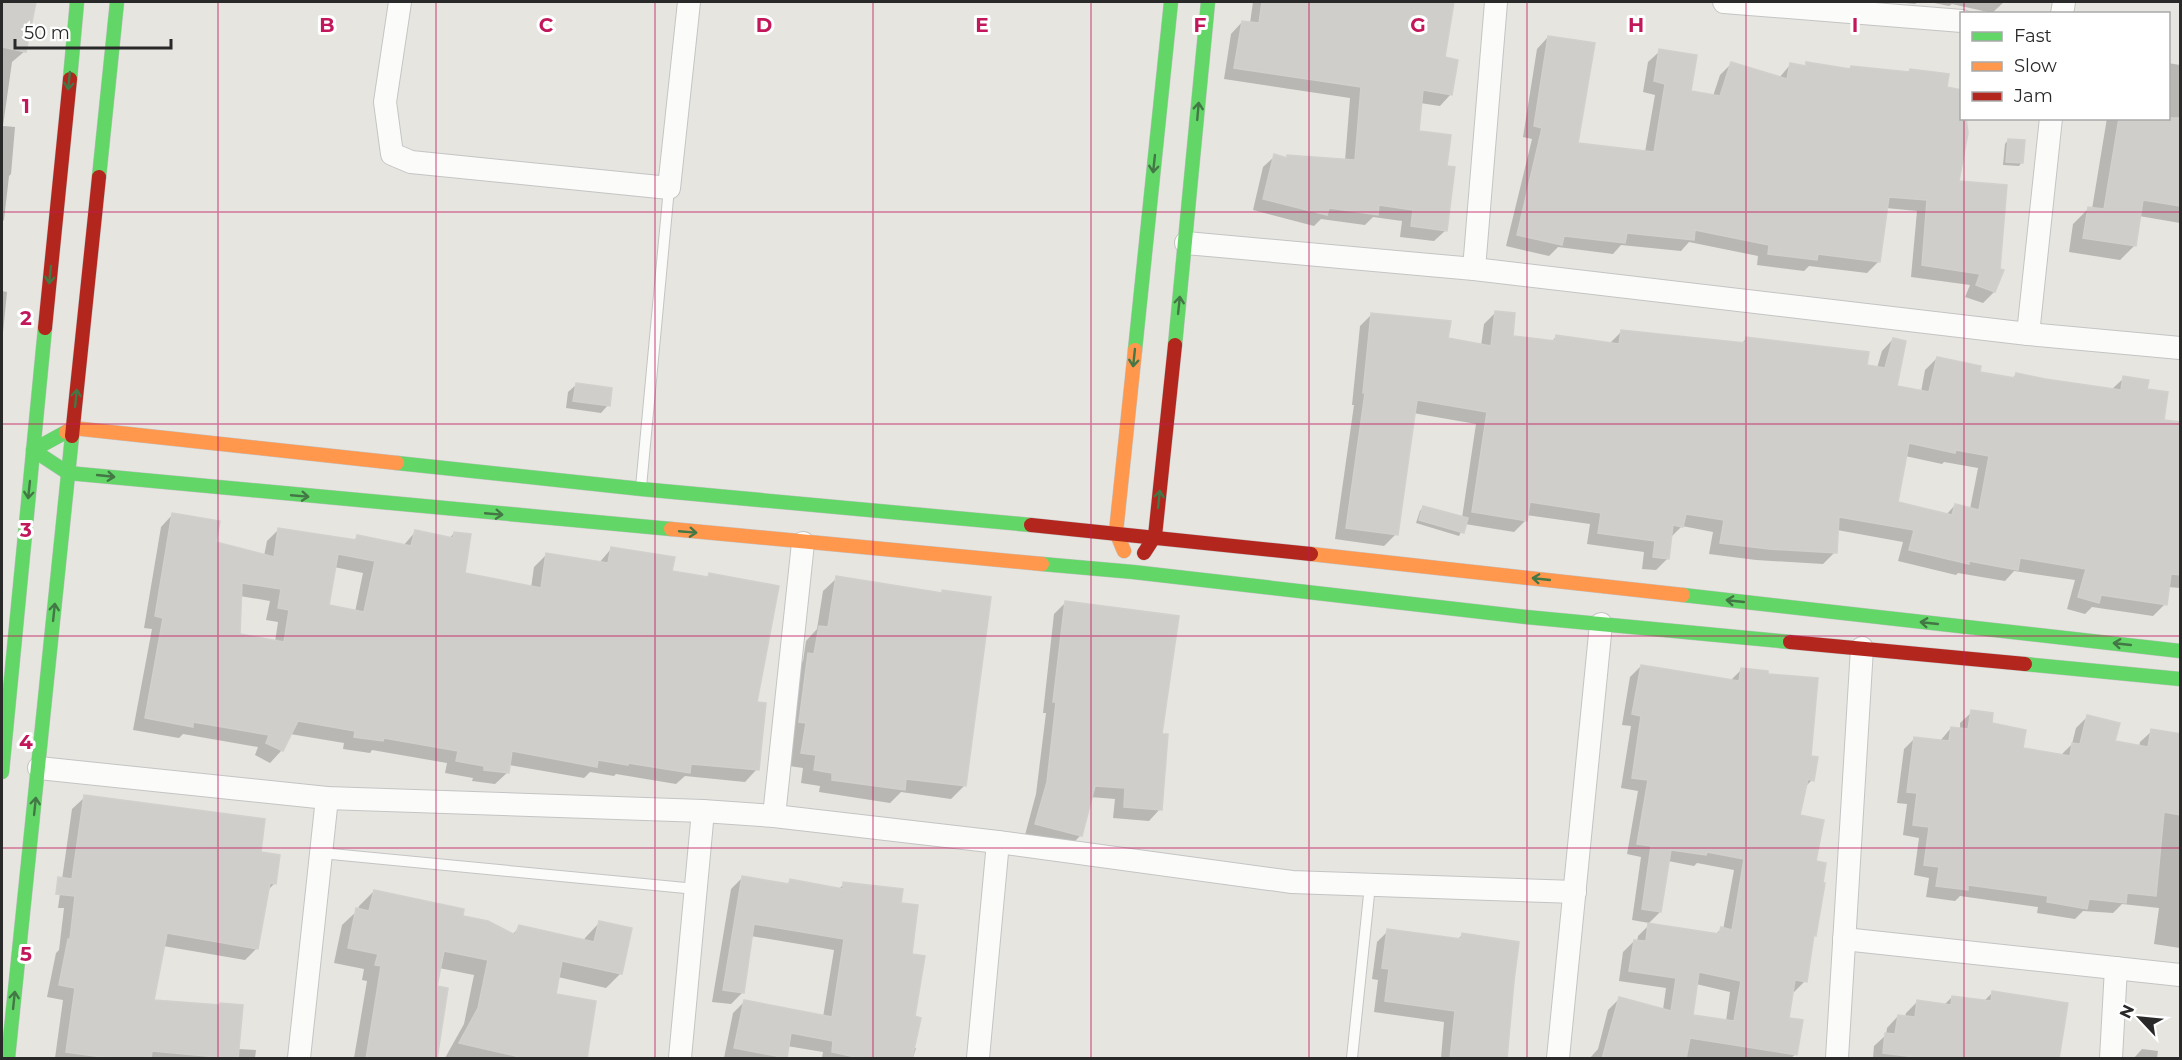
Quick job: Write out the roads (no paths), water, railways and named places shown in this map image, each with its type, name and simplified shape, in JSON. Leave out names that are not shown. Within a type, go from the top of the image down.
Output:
[{"type":"street","points":[[2,771],[77,2]]},
{"type":"street","points":[[8,1059],[117,2]]},
{"type":"street","points":[[400,2],[385,102],[392,154],[411,162],[669,188],[688,2]]},
{"type":"street","points":[[1133,572],[1116,532],[1171,2]]},
{"type":"street","points":[[1133,572],[1155,536],[1186,243],[1208,2]]},
{"type":"street","points":[[1474,269],[1496,2]]},
{"type":"street","points":[[1724,2],[1794,4],[1960,21]]},
{"type":"street","points":[[2028,334],[2051,120]]},
{"type":"street","points":[[1186,243],[1474,269],[2028,334],[2181,348]]},
{"type":"street","points":[[33,450],[73,428],[641,489],[1155,536],[2181,651]]},
{"type":"street","points":[[33,450],[68,473],[1133,572],[1601,624],[2181,679]]},
{"type":"street","points":[[774,816],[803,543]]},
{"type":"street","points":[[1558,1059],[1601,624]]},
{"type":"street","points":[[1837,1059],[1862,648]]},
{"type":"street","points":[[39,768],[327,798],[703,811],[774,816],[998,842],[1292,882],[1575,892]]},
{"type":"street","points":[[299,1059],[327,798]]},
{"type":"street","points":[[680,1059],[703,811]]},
{"type":"street","points":[[978,1059],[998,842]]},
{"type":"street","points":[[1844,939],[2181,975]]},
{"type":"street","points":[[2110,1059],[2116,968]]},
{"type":"lane","points":[[641,489],[669,188]]},
{"type":"lane","points":[[321,853],[696,889]]},
{"type":"lane","points":[[1352,1059],[1370,885]]}]
